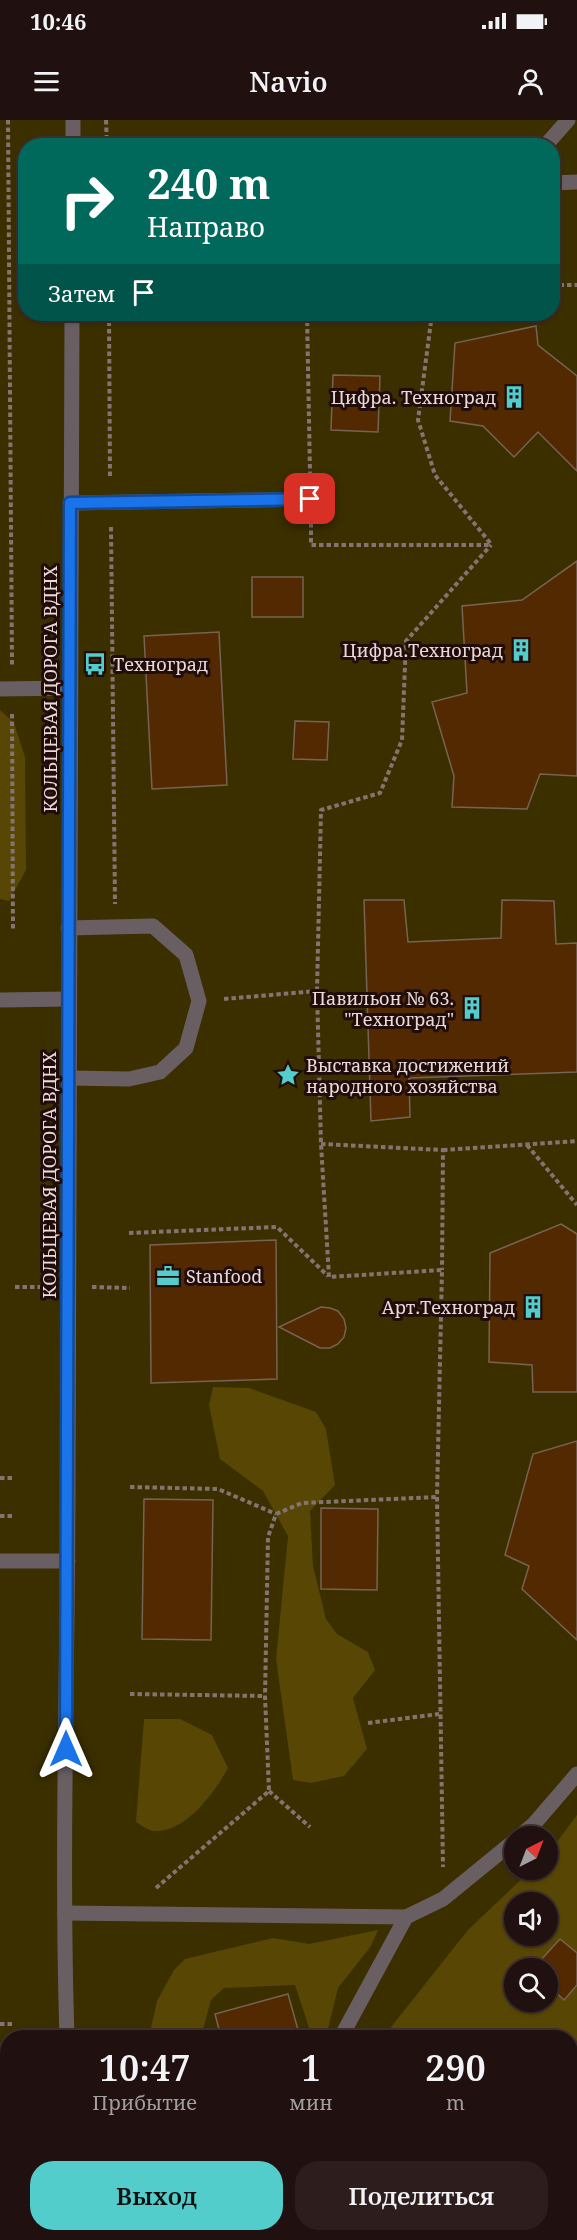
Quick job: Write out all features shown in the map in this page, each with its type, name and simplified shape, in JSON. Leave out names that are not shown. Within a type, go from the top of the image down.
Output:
[{"type":"street","points":[[73,120],[73,138]]},
{"type":"street","points":[[552,138],[568,120]]},
{"type":"street","points":[[560,183],[577,182]]},
{"type":"street","name":"КОЛЬЦЕВАЯ ДОРОГА ВДНХ","points":[[67,2030],[64,1960],[68,1561],[68,928],[72,321]]},
{"type":"street","points":[[70,503],[310,499]]},
{"type":"street","points":[[6,689],[70,688]]},
{"type":"street","points":[[68,928],[153,926],[186,955],[200,1001],[186,1048],[160,1072],[129,1079],[68,1078]]},
{"type":"street","points":[[0,1000],[68,999]]},
{"type":"street","points":[[0,1561],[68,1561]]},
{"type":"street","points":[[532,1826],[577,1774]]},
{"type":"street","points":[[65,1912],[406,1917],[443,1899],[504,1848]]},
{"type":"street","points":[[345,2030],[406,1917]]},
{"type":"path","points":[[9,120],[6,689],[13,929]]},
{"type":"path","points":[[106,120],[107,138]]},
{"type":"path","points":[[560,285],[577,285]]},
{"type":"path","points":[[109,321],[116,927]]},
{"type":"path","points":[[308,321],[310,545],[491,544]]},
{"type":"path","points":[[431,321],[418,420],[435,476],[491,544]]},
{"type":"path","points":[[329,1277],[321,1144],[317,991],[321,810],[380,793],[402,740],[406,641],[491,544]]},
{"type":"path","points":[[200,1001],[317,991]]},
{"type":"path","points":[[321,1144],[443,1150],[577,1141]]},
{"type":"path","points":[[526,1144],[577,1205]]},
{"type":"path","points":[[443,1150],[436,1497],[443,1899]]},
{"type":"path","points":[[129,1233],[277,1227],[329,1277],[442,1270]]},
{"type":"path","points":[[15,1287],[46,1287]]},
{"type":"path","points":[[91,1287],[129,1288]]},
{"type":"path","points":[[0,1478],[14,1478]]},
{"type":"path","points":[[130,1487],[218,1489],[276,1514],[303,1503],[436,1497]]},
{"type":"path","points":[[276,1514],[268,1537],[265,1696],[268,1791],[310,1827]]},
{"type":"path","points":[[0,1516],[14,1516]]},
{"type":"path","points":[[130,1694],[265,1696]]},
{"type":"path","points":[[368,1723],[439,1714]]},
{"type":"path","points":[[127,1913],[268,1791]]},
{"type":"path","points":[[0,2024],[12,2024]]},
{"type":"shaded area","name":"Выставка достижений народного хозяйства","points":[[0,120],[577,120],[577,1897],[558,1900],[558,1892],[504,1892],[504,1946],[514,1946],[514,1958],[504,1958],[504,2012],[537,2012],[575,2030],[0,2030]]},
{"type":"shaded area","points":[[0,710],[14,723],[25,757],[26,870],[9,901],[0,899]]},
{"type":"shaded area","points":[[213,1387],[249,1388],[316,1412],[326,1429],[335,1485],[310,1511],[313,1566],[326,1619],[337,1634],[368,1652],[375,1670],[353,1698],[367,1749],[344,1776],[311,1783],[293,1780],[276,1659],[288,1536],[263,1491],[220,1459],[209,1405]]},
{"type":"shaded area","points":[[144,1719],[180,1719],[212,1735],[228,1768],[198,1810],[176,1826],[165,1830],[153,1831],[136,1822]]},
{"type":"shaded area","points":[[577,1815],[577,2030],[391,2030],[468,1930],[504,1896],[504,1946],[558,1946],[558,1892],[508,1892],[520,1880],[558,1880],[558,1841]]},
{"type":"shaded area","points":[[378,1930],[371,1946],[338,1988],[328,2030],[310,2030],[295,1985],[224,1988],[211,2000],[203,2030],[151,2030],[157,2001],[174,1970],[185,1959],[273,1938],[309,1944]]},
{"type":"building","name":"Цифра. Техноград","points":[[536,326],[538,345],[577,376],[577,471],[538,432],[514,457],[483,426],[450,421],[455,343]]},
{"type":"building","points":[[333,375],[380,376],[378,432],[331,430]]},
{"type":"building","name":"Цифра.Техноград","points":[[577,561],[577,776],[540,774],[527,809],[452,807],[454,776],[432,702],[467,693],[462,606],[522,600]]},
{"type":"building","points":[[252,577],[303,577],[303,617],[252,617]]},
{"type":"building","points":[[219,632],[227,785],[152,789],[144,636]]},
{"type":"building","points":[[295,721],[329,722],[327,760],[293,759]]},
{"type":"building","name":"Павильон № 63. \"Техноград\"","points":[[364,900],[404,900],[408,942],[501,938],[502,900],[554,901],[556,944],[577,943],[577,1072],[409,1078],[410,1117],[371,1121]]},
{"type":"building","name":"Арт.Техноград","points":[[561,1224],[577,1234],[577,1392],[533,1392],[532,1365],[489,1362],[490,1253]]},
{"type":"building","points":[[276,1240],[277,1379],[151,1383],[150,1245]]},
{"type":"building","points":[[321,1307],[338,1311],[344,1319],[346,1328],[344,1337],[330,1348],[320,1348],[279,1327]]},
{"type":"building","points":[[577,1441],[577,1640],[522,1589],[529,1566],[505,1555],[533,1454]]},
{"type":"building","points":[[144,1499],[213,1500],[211,1640],[142,1639]]},
{"type":"building","points":[[321,1508],[378,1509],[377,1590],[321,1589]]},
{"type":"building","points":[[560,1939],[577,1953],[577,1985],[564,2000],[558,1994],[558,1958],[543,1958],[554,1946],[558,1946]]},
{"type":"building","points":[[288,1994],[298,2030],[219,2030],[215,2014]]},
{"type":"place","name":"Цифра. Техноград","points":[[514,397]]},
{"type":"place","name":"Цифра.Техноград","points":[[521,650]]},
{"type":"place","name":"Техноград","points":[[95,664]]},
{"type":"place","name":"Павильон № 63. \"Техноград\"","points":[[472,1008]]},
{"type":"place","name":"Выставка достижений народного хозяйства","points":[[288,1075]]},
{"type":"place","name":"Stanfood","points":[[168,1276]]},
{"type":"place","name":"Арт.Техноград","points":[[533,1307]]},
{"type":"route","points":[[66,1749],[70,503],[310,499]]}]
